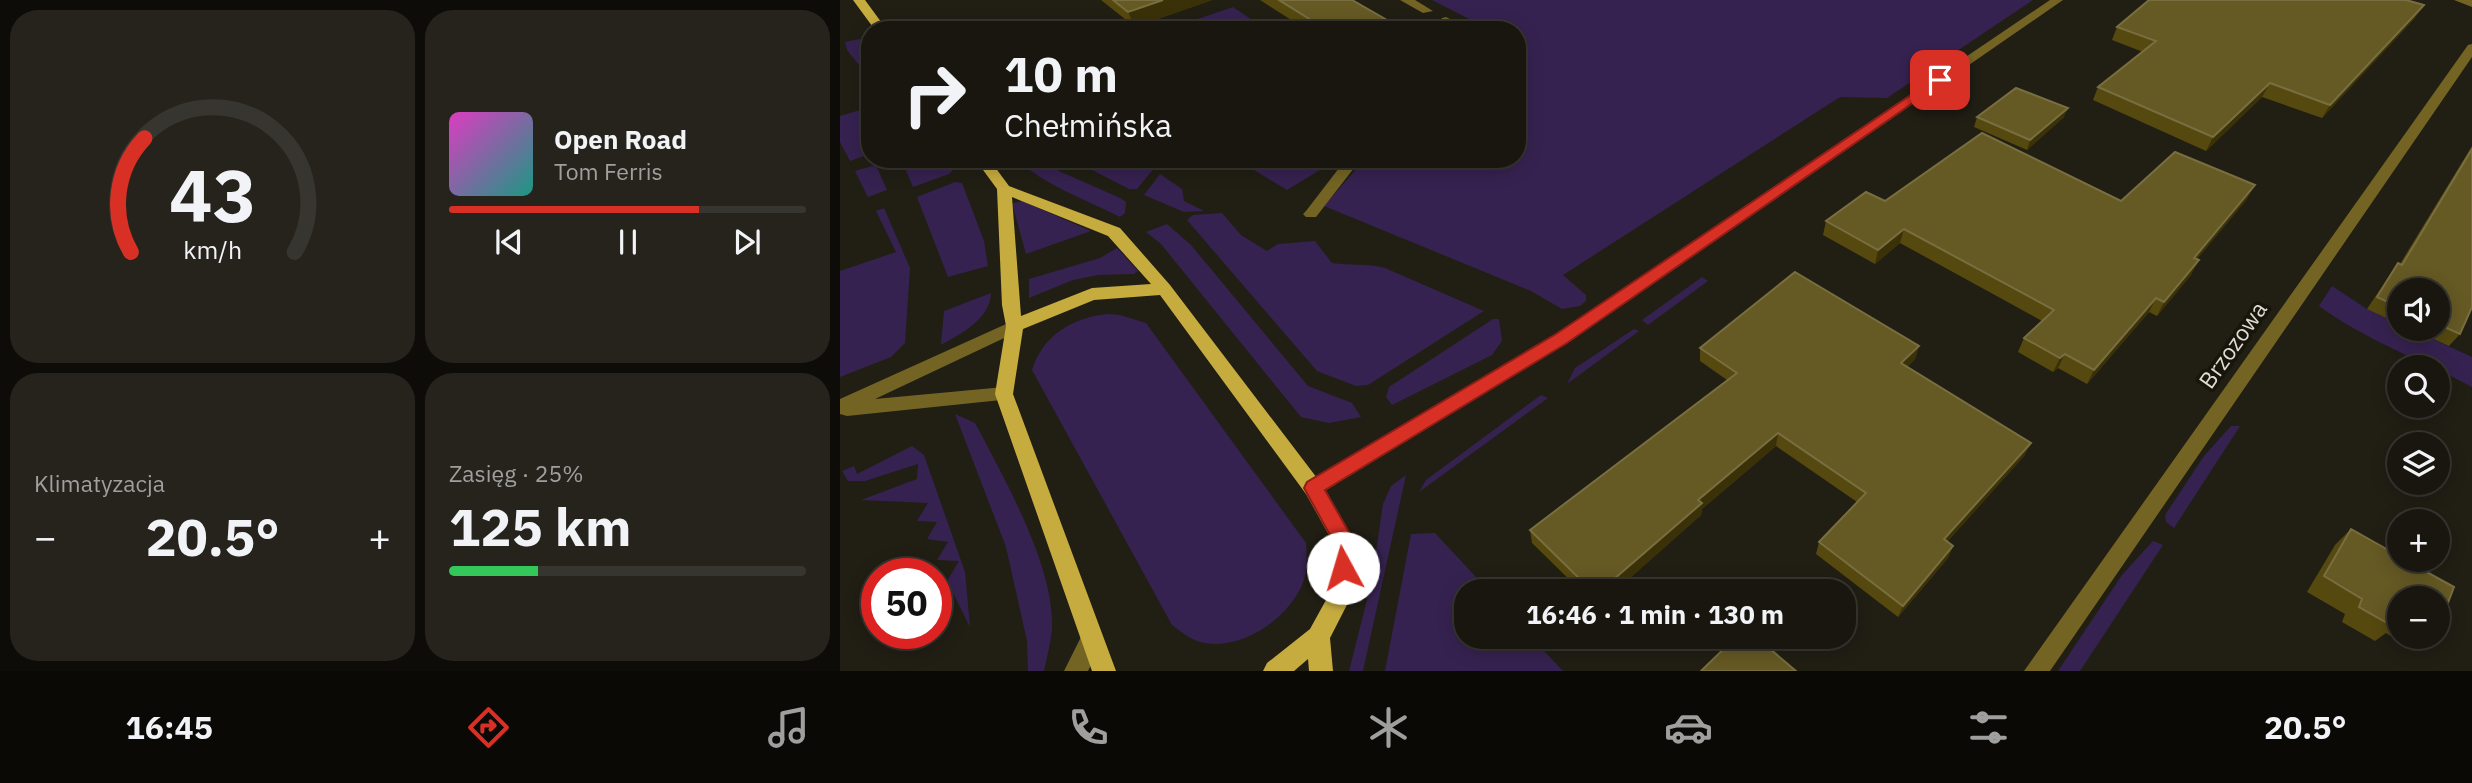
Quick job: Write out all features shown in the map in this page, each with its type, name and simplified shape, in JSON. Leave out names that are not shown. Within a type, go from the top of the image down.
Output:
[{"type":"main road","points":[[859,0],[874,21]]},
{"type":"main road","points":[[989,168],[1004,189],[1114,232],[1164,289],[1313,488],[1345,543],[1342,593],[1318,637],[1275,671]]},
{"type":"main road","points":[[1004,189],[1010,305],[1015,326],[1004,394],[1104,671]]},
{"type":"main road","points":[[1015,326],[1092,294],[1164,289]]},
{"type":"main road","points":[[1318,637],[1321,671]]},
{"type":"street","points":[[1406,0],[1427,10]]},
{"type":"street","points":[[1313,488],[1562,338],[2057,0]]},
{"type":"street","points":[[2460,0],[2472,4]]},
{"type":"street","name":"Brzozowa","points":[[2036,671],[2472,48]]},
{"type":"street","points":[[1311,214],[1347,168]]},
{"type":"street","points":[[840,408],[1015,326]]},
{"type":"street","points":[[840,408],[1004,394]]},
{"type":"street","points":[[1076,671],[1091,641]]},
{"type":"shaded area","points":[[1432,0],[2033,0],[1887,98],[1840,97],[1563,275],[1586,295],[1586,301],[1580,306],[1562,309],[1531,291],[1324,206],[1357,168],[1526,168],[1526,21],[1473,21]]},
{"type":"shaded area","points":[[1233,7],[1254,21],[1192,21]]},
{"type":"shaded area","points":[[861,40],[861,68],[847,50],[845,42]]},
{"type":"shaded area","points":[[860,110],[861,157],[850,161],[840,142],[840,116]]},
{"type":"shaded area","points":[[877,168],[887,190],[868,197],[855,171]]},
{"type":"shaded area","points":[[905,168],[955,168],[949,174],[913,187]]},
{"type":"shaded area","points":[[1057,168],[1120,198],[1126,202],[1125,213],[1120,217],[1028,169]]},
{"type":"shaded area","points":[[1088,168],[1154,168],[1137,189],[1129,189]]},
{"type":"shaded area","points":[[1251,168],[1323,168],[1287,190]]},
{"type":"shaded area","points":[[1160,174],[1182,189],[1184,201],[1204,211],[1184,212],[1144,195]]},
{"type":"shaded area","points":[[955,182],[962,183],[984,241],[988,266],[948,277],[917,197]]},
{"type":"shaded area","points":[[1022,201],[1091,231],[1026,254],[1013,207],[1013,203]]},
{"type":"shaded area","points":[[884,208],[910,268],[905,343],[891,357],[840,377],[840,271],[896,252],[876,211]]},
{"type":"shaded area","points":[[1222,213],[1241,235],[1267,251],[1278,244],[1315,241],[1332,263],[1385,268],[1484,311],[1368,385],[1356,386],[1317,371],[1187,220],[1193,215]]},
{"type":"shaded area","points":[[1167,224],[1191,245],[1308,386],[1352,403],[1361,417],[1329,423],[1301,417],[1161,244],[1146,232]]},
{"type":"shaded area","points":[[1117,248],[1138,271],[1134,274],[1098,275],[1073,280],[1029,298],[1029,279],[1100,258]]},
{"type":"shaded area","points":[[1702,277],[1708,281],[1648,325],[1642,320]]},
{"type":"shaded area","points":[[2332,286],[2387,318],[2387,341],[2437,341],[2472,357],[2472,387],[2450,376],[2450,355],[2406,355],[2375,340],[2319,306]]},
{"type":"shaded area","points":[[991,293],[986,310],[980,318],[941,345],[944,311]]},
{"type":"shaded area","points":[[1107,314],[1146,323],[1306,543],[1305,575],[1295,598],[1273,621],[1245,638],[1215,644],[1200,642],[1172,625],[1032,370],[1043,347],[1061,330],[1082,320]]},
{"type":"shaded area","points":[[1493,319],[1499,319],[1502,341],[1492,355],[1392,405],[1386,397],[1389,387]]},
{"type":"shaded area","points":[[1634,329],[1639,331],[1567,384],[1575,368]]},
{"type":"shaded area","points":[[1541,395],[1548,398],[1419,492],[1426,480]]},
{"type":"shaded area","points":[[955,414],[975,423],[1016,502],[1037,553],[1051,604],[1052,628],[1044,671],[1028,671],[1027,641],[1006,547]]},
{"type":"shaded area","points":[[2231,426],[2240,426],[2174,528],[2166,522],[2165,515],[2204,456]]},
{"type":"shaded area","points":[[912,446],[924,455],[965,572],[970,627],[952,591],[952,573],[959,561],[938,558],[948,542],[927,539],[937,522],[917,521],[928,503],[861,500],[917,479],[918,464],[865,481],[848,481],[842,471],[854,466],[857,474]]},
{"type":"shaded area","points":[[1406,475],[1363,671],[1349,671],[1372,580],[1383,504],[1391,486]]},
{"type":"shaded area","points":[[1435,533],[1478,579],[1454,579],[1454,649],[1542,649],[1563,671],[1385,671],[1411,534]]},
{"type":"shaded area","points":[[2153,541],[2163,545],[2080,671],[2058,671],[2122,575]]},
{"type":"building","points":[[1113,0],[1163,0],[1128,12]]},
{"type":"building","points":[[1279,0],[1352,0],[1389,21],[1313,21]]},
{"type":"building","points":[[2149,0],[2406,0],[2424,5],[2330,105],[2270,83],[2213,137],[2098,87],[2156,41],[2117,27]]},
{"type":"building","points":[[2016,88],[2068,108],[2030,140],[1977,117]]},
{"type":"building","points":[[1982,133],[2121,201],[2175,152],[2255,185],[2194,258],[2199,260],[2164,302],[2156,298],[2094,370],[2065,354],[2060,358],[2024,338],[2054,310],[1904,229],[1878,250],[1826,221],[1866,192],[1885,201]]},
{"type":"building","points":[[2472,149],[2472,307],[2460,334],[2450,329],[2450,278],[2389,278],[2398,263],[2402,265]]},
{"type":"building","points":[[1795,272],[1919,346],[1901,363],[2031,443],[1944,539],[1953,546],[1903,606],[1819,542],[1866,493],[1778,433],[1698,500],[1702,503],[1614,579],[1580,579],[1530,530],[1737,373],[1700,348]]},
{"type":"building","points":[[2387,281],[2387,302],[2377,297]]},
{"type":"building","points":[[2351,529],[2387,549],[2387,572],[2427,572],[2454,587],[2450,598],[2450,586],[2387,586],[2387,623],[2359,607],[2362,599],[2324,576]]},
{"type":"building","points":[[1724,649],[1770,649],[1796,671],[1701,671]]},
{"type":"route","points":[[1343,568],[1345,543],[1313,488],[1562,338],[1940,80]]}]
